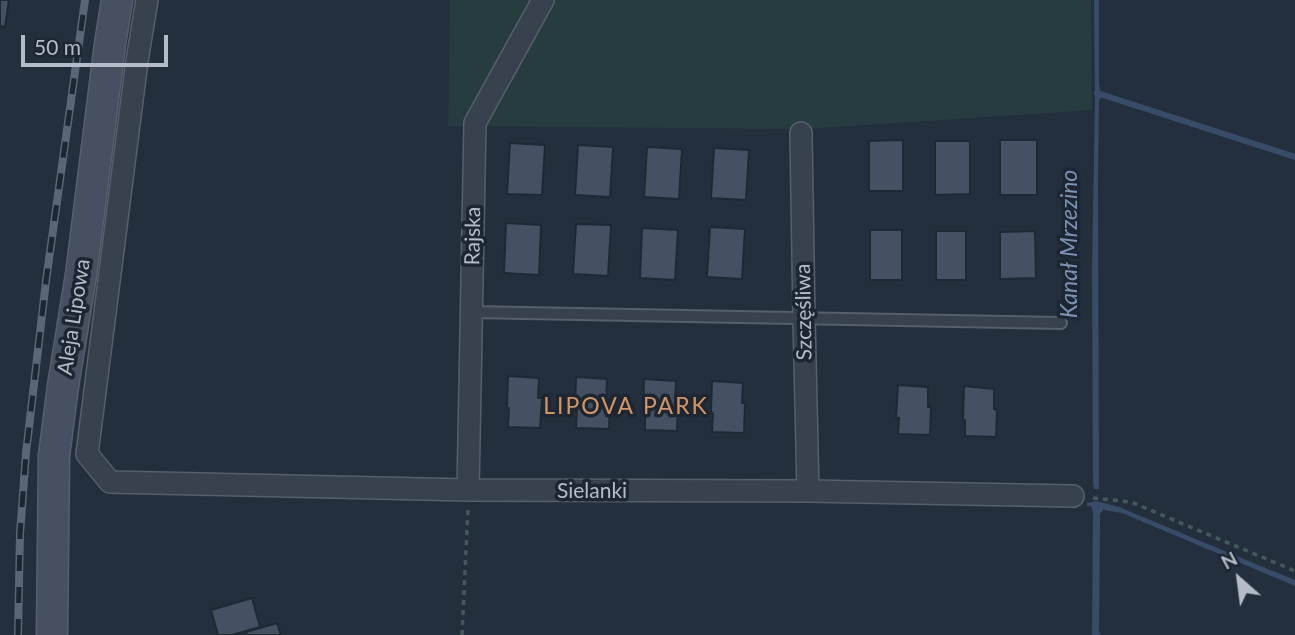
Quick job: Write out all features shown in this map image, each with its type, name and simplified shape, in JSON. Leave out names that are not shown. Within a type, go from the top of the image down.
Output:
[{"type":"street","name":"Aleja Lipowa","points":[[52,635],[54,456],[117,0]]},
{"type":"street","name":"Sielanki","points":[[147,0],[136,61],[87,454],[110,482],[468,490],[808,491],[1073,496]]},
{"type":"street","name":"Rajska","points":[[468,490],[475,123],[544,0]]},
{"type":"street","name":"Szczęśliwa","points":[[801,133],[808,491]]},
{"type":"lane","points":[[471,312],[1060,323]]},
{"type":"path","points":[[462,635],[468,490]]},
{"type":"path","points":[[1073,496],[1131,502],[1295,570]]},
{"type":"green space","points":[[450,0],[1091,0],[1092,110],[804,129],[448,126]]},
{"type":"water","points":[[1094,0],[1099,0],[1101,98],[1098,183],[1099,489],[1094,489],[1093,483]]},
{"type":"water","points":[[1096,501],[1119,507],[1295,580],[1295,586],[1122,513],[1103,510],[1100,514],[1101,635],[1092,635],[1093,512],[1087,503]]},
{"type":"building","points":[[0,0],[9,0],[5,27],[0,26]]},
{"type":"building","points":[[903,140],[903,191],[869,191],[869,141]]},
{"type":"building","points":[[1000,140],[1037,140],[1037,195],[1000,195]]},
{"type":"building","points":[[935,141],[970,141],[970,194],[935,195]]},
{"type":"building","points":[[510,143],[545,145],[542,195],[507,194]]},
{"type":"building","points":[[578,145],[613,147],[610,197],[575,195]]},
{"type":"building","points":[[647,147],[682,149],[679,199],[644,197]]},
{"type":"building","points":[[714,148],[749,150],[746,200],[711,198]]},
{"type":"building","points":[[506,223],[541,225],[539,275],[504,273]]},
{"type":"building","points":[[576,224],[611,225],[608,276],[573,274]]},
{"type":"building","points":[[710,227],[745,229],[742,279],[707,277]]},
{"type":"building","points":[[642,228],[678,230],[675,280],[640,278]]},
{"type":"building","points":[[870,230],[902,230],[902,280],[870,280]]},
{"type":"building","points":[[936,231],[966,231],[966,280],[936,280]]},
{"type":"building","points":[[1035,231],[1036,278],[1000,279],[1000,232]]},
{"type":"building","points":[[508,376],[539,378],[538,398],[542,398],[540,428],[508,427]]},
{"type":"building","points":[[576,377],[607,379],[606,399],[610,399],[609,429],[576,428]]},
{"type":"building","points":[[644,379],[676,381],[677,431],[645,430]]},
{"type":"building","points":[[712,381],[743,383],[744,433],[712,432]]},
{"type":"building","points":[[898,385],[928,387],[928,407],[931,407],[930,435],[898,434]]},
{"type":"building","points":[[964,386],[994,389],[994,409],[997,410],[996,437],[965,436]]},
{"type":"building","points":[[252,598],[260,627],[232,635],[218,635],[211,610]]},
{"type":"building","points":[[277,623],[281,635],[247,635],[246,632]]},
{"type":"waterway","points":[[1097,93],[1295,157]]},
{"type":"railway","points":[[18,635],[20,534],[26,453],[46,281],[85,0]]},
{"type":"district","name":"LIPOVA PARK","points":[[626,407]]},
{"type":"water label","name":"Kanał Mrzezino","points":[[1070,244]]}]
